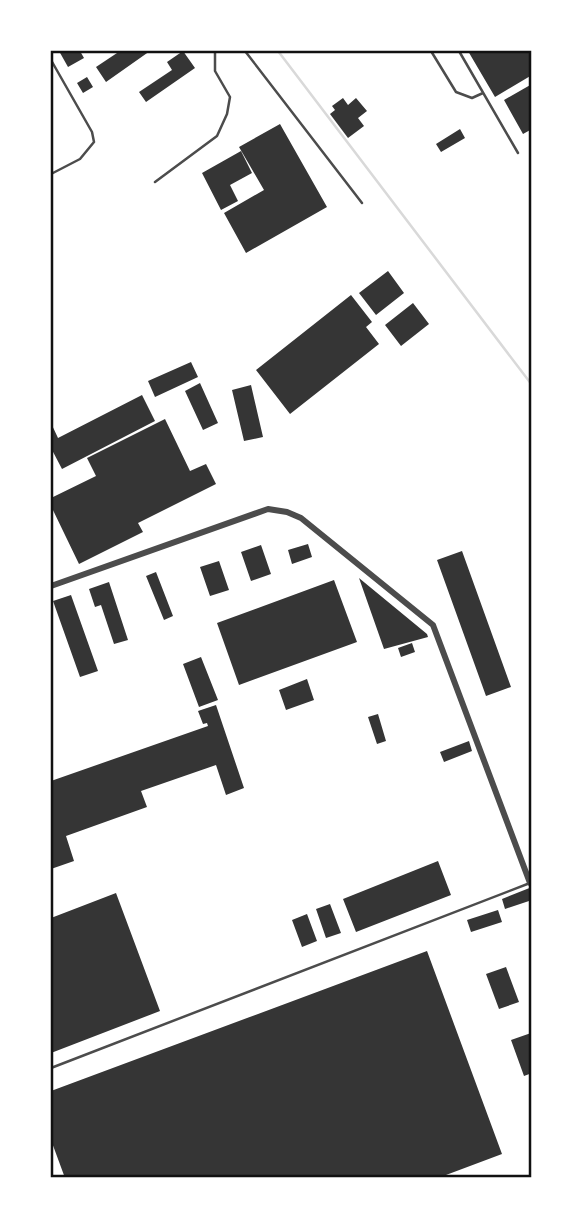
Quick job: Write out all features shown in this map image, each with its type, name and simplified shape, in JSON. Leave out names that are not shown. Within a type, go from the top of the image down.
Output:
[{"type":"street","points":[[51,586],[268,509],[287,512],[301,518],[433,625],[530,883]]},
{"type":"lane","points":[[155,182],[217,136],[227,114],[230,97],[215,71],[215,51]]},
{"type":"lane","points":[[245,51],[362,203]]},
{"type":"lane","points":[[432,51],[456,92],[472,98],[484,93]]},
{"type":"lane","points":[[459,51],[517,153]]},
{"type":"lane","points":[[51,60],[92,132],[94,142],[80,159],[51,174]]},
{"type":"lane","points":[[51,1068],[530,883]]},
{"type":"building","points":[[59,51],[80,51],[84,58],[68,67]]},
{"type":"building","points":[[120,51],[150,51],[106,82],[96,67]]},
{"type":"building","points":[[183,51],[195,68],[146,102],[139,92],[172,70],[167,62]]},
{"type":"building","points":[[468,51],[532,51],[532,75],[495,97]]},
{"type":"building","points":[[87,77],[93,87],[83,93],[77,83]]},
{"type":"building","points":[[532,84],[532,129],[523,134],[504,100]]},
{"type":"building","points":[[343,98],[348,105],[356,98],[367,111],[358,118],[364,126],[348,138],[330,114],[335,110],[332,106]]},
{"type":"building","points":[[280,124],[327,207],[246,253],[224,213],[264,190],[239,147]]},
{"type":"building","points":[[460,129],[465,138],[441,152],[436,144]]},
{"type":"building","points":[[241,151],[252,173],[230,185],[238,201],[221,210],[202,173]]},
{"type":"building","points":[[388,271],[404,293],[376,315],[359,293]]},
{"type":"building","points":[[351,295],[372,322],[366,327],[379,344],[290,414],[256,370]]},
{"type":"building","points":[[413,303],[429,324],[401,346],[385,325]]},
{"type":"building","points":[[191,362],[198,377],[155,397],[148,381]]},
{"type":"building","points":[[200,383],[218,423],[203,430],[185,391]]},
{"type":"building","points":[[251,385],[263,437],[244,441],[232,390]]},
{"type":"building","points":[[142,395],[155,421],[62,469],[51,448],[51,423],[58,438]]},
{"type":"building","points":[[165,419],[190,471],[206,464],[216,484],[138,523],[143,532],[79,564],[51,506],[51,498],[96,476],[87,458]]},
{"type":"building","points":[[308,544],[312,557],[292,564],[288,550]]},
{"type":"building","points":[[261,545],[271,574],[251,581],[241,552]]},
{"type":"building","points":[[462,551],[511,687],[486,696],[437,560]]},
{"type":"building","points":[[219,561],[229,590],[210,596],[200,567]]},
{"type":"building","points":[[156,572],[173,616],[164,620],[146,576]]},
{"type":"building","points":[[359,578],[427,634],[428,637],[384,649]]},
{"type":"building","points":[[334,580],[357,642],[239,685],[217,623]]},
{"type":"building","points":[[109,582],[128,640],[114,644],[101,605],[95,607],[89,589]]},
{"type":"building","points":[[71,595],[98,671],[80,677],[53,601]]},
{"type":"building","points":[[412,643],[415,652],[401,657],[398,648]]},
{"type":"building","points":[[201,657],[218,700],[199,707],[183,664]]},
{"type":"building","points":[[307,679],[314,700],[286,710],[279,690]]},
{"type":"building","points":[[216,705],[244,788],[226,795],[216,765],[141,791],[147,807],[66,836],[74,861],[51,869],[51,781],[208,726],[207,723],[203,724],[198,711]]},
{"type":"building","points":[[378,714],[386,741],[377,744],[368,717]]},
{"type":"building","points":[[469,741],[472,751],[444,762],[440,752]]},
{"type":"building","points":[[438,861],[451,895],[356,932],[343,899]]},
{"type":"building","points":[[532,887],[532,900],[505,909],[502,899]]},
{"type":"building","points":[[116,893],[160,1011],[51,1053],[51,918]]},
{"type":"building","points":[[330,904],[341,933],[326,938],[316,909]]},
{"type":"building","points":[[498,910],[502,922],[471,932],[467,920]]},
{"type":"building","points":[[307,914],[317,941],[302,947],[292,920]]},
{"type":"building","points":[[427,951],[502,1154],[438,1178],[65,1178],[51,1140],[51,1091]]},
{"type":"building","points":[[506,967],[519,1002],[499,1009],[486,974]]},
{"type":"building","points":[[531,1033],[532,1073],[524,1076],[511,1040]]},
{"type":"waterway","points":[[278,51],[532,385]]}]
